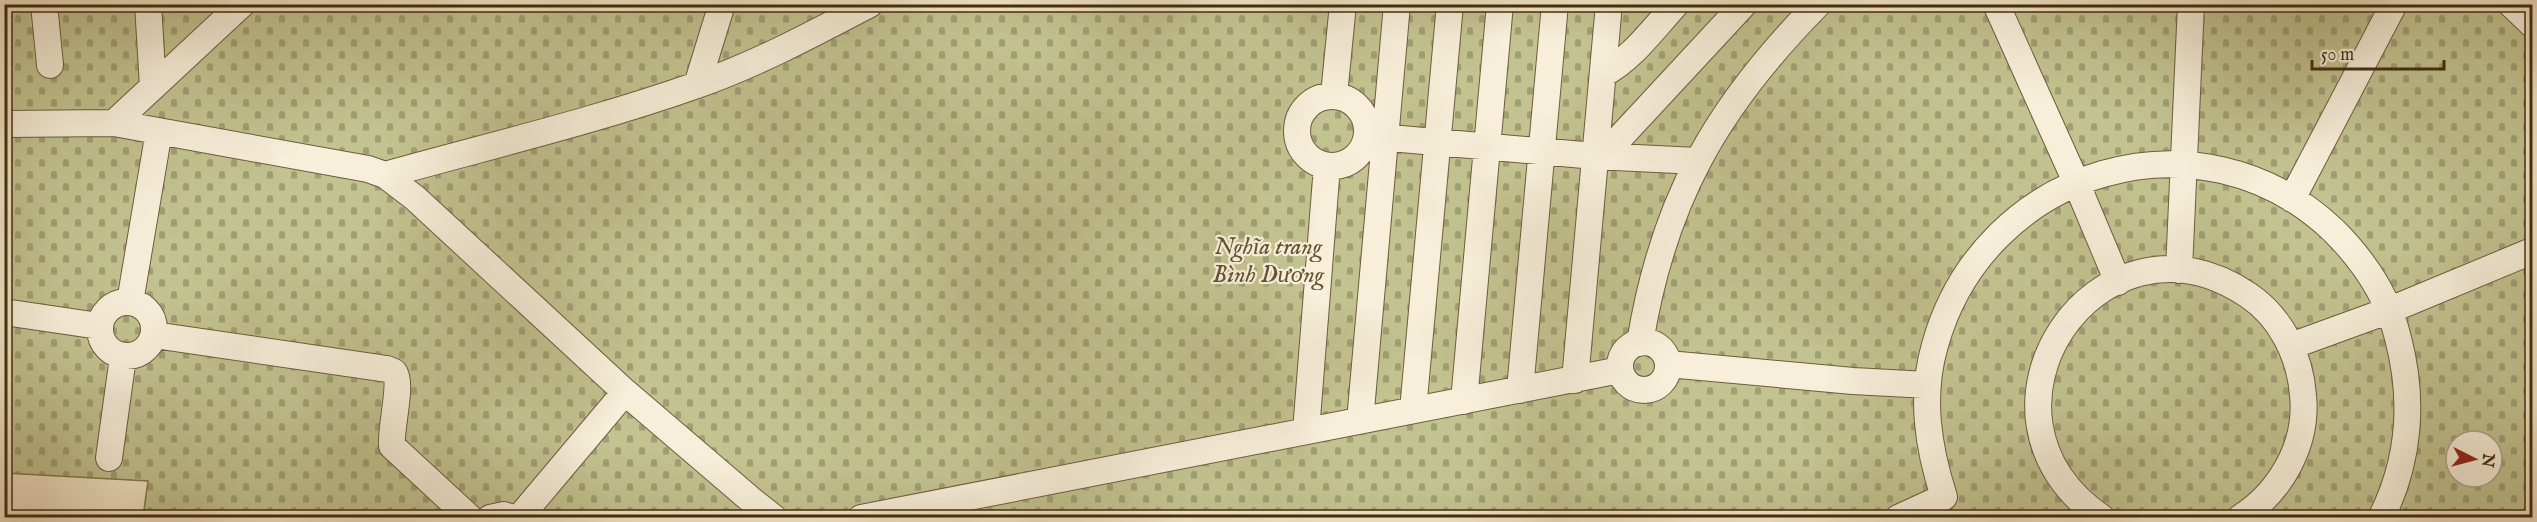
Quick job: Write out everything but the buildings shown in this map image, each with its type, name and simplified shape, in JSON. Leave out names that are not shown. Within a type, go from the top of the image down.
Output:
[{"type":"street","points":[[44,4],[50,64]]},
{"type":"street","points":[[148,4],[153,87]]},
{"type":"street","points":[[114,123],[242,4]]},
{"type":"street","points":[[697,85],[722,4]]},
{"type":"street","points":[[385,175],[600,116],[697,85],[768,57],[870,4]]},
{"type":"street","points":[[1334,95],[1343,4]]},
{"type":"street","points":[[1360,421],[1376,136],[1397,4]]},
{"type":"street","points":[[1413,410],[1449,4]]},
{"type":"street","points":[[1464,401],[1500,4]]},
{"type":"street","points":[[1520,390],[1555,4]]},
{"type":"street","points":[[1575,380],[1609,4]]},
{"type":"street","points":[[1603,74],[1615,68],[1628,56],[1676,4]]},
{"type":"street","points":[[1595,156],[1614,144],[1744,4]]},
{"type":"street","points":[[1640,343],[1661,249],[1673,213],[1697,161],[1747,83],[1771,53],[1818,4]]},
{"type":"street","points":[[1996,4],[2118,282]]},
{"type":"street","points":[[2179,270],[2191,4]]},
{"type":"street","points":[[2292,199],[2394,4]]},
{"type":"street","points":[[2511,4],[2532,24]]},
{"type":"street","points":[[1376,136],[1346,163],[1327,166],[1308,156],[1302,148],[1297,127],[1300,117],[1313,101],[1334,95],[1351,101],[1358,107],[1376,136],[1542,152],[1697,161]]},
{"type":"street","points":[[4,124],[114,123],[369,169],[385,175],[415,198],[625,392],[774,518]]},
{"type":"street","points":[[130,302],[159,131]]},
{"type":"street","points":[[1898,518],[1944,498],[1930,446],[1927,421],[1928,385],[1934,346],[1942,322],[1964,278],[1978,257],[2012,221],[2046,197],[2076,182],[2127,168],[2184,163],[2257,181],[2292,199],[2324,222],[2343,241],[2360,261],[2390,310],[2403,358],[2408,411],[2401,463],[2394,489],[2381,518]]},
{"type":"street","points":[[1306,431],[1327,166]]},
{"type":"street","points":[[2291,346],[2390,310],[2532,251]]},
{"type":"street","points":[[2102,518],[2075,496],[2053,465],[2041,429],[2039,391],[2048,354],[2066,321],[2094,295],[2118,282],[2146,272],[2179,270],[2220,279],[2253,298],[2279,326],[2291,346],[2302,378],[2304,398],[2300,435],[2286,470],[2263,500],[2240,518]]},
{"type":"street","points":[[130,302],[138,304],[151,316],[153,334],[147,348],[140,354],[123,357],[108,350],[99,334],[99,326],[107,310],[113,305],[130,302]]},
{"type":"street","points":[[4,312],[99,326]]},
{"type":"street","points":[[153,334],[387,369],[394,372],[398,382],[391,436],[392,446],[470,518]]},
{"type":"street","points":[[1640,343],[1651,343],[1658,346],[1668,364],[1665,379],[1659,385],[1645,391],[1630,386],[1624,381],[1620,370],[1621,358],[1625,351],[1640,343]]},
{"type":"street","points":[[109,458],[123,357]]},
{"type":"street","points":[[1668,364],[1853,381],[1928,385]]},
{"type":"street","points":[[861,518],[1620,370]]},
{"type":"street","points":[[519,518],[625,392]]},
{"type":"street","points":[[490,518],[504,515],[513,518]]},
{"type":"green space","name":"Nghĩa trang Bình Dương","points":[[4,5],[2532,5],[2532,517],[143,517],[148,481],[5,473]]}]
